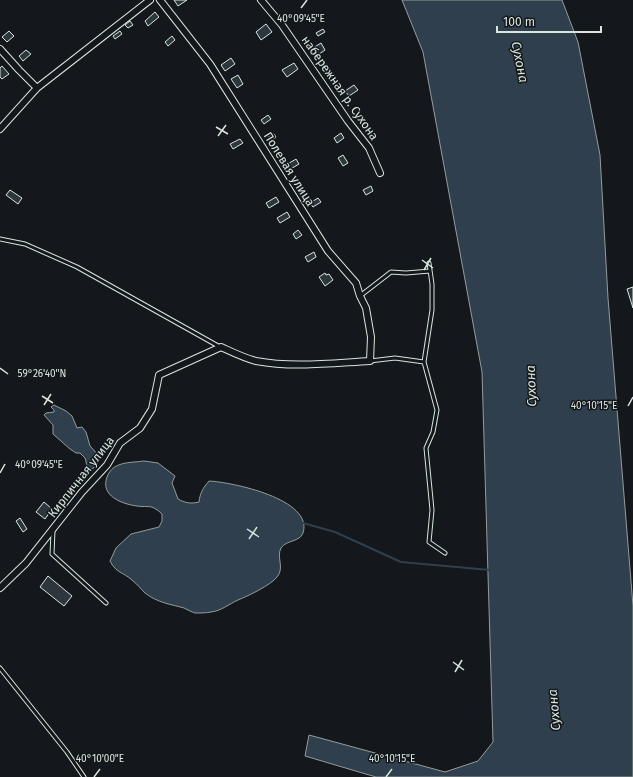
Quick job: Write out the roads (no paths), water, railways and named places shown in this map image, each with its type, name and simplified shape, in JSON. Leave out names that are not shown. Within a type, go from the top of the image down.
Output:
[{"type":"street","points":[[0,129],[37,88],[150,0]]},
{"type":"street","name":"Полевая улица","points":[[160,0],[210,64],[328,251],[356,283],[366,308],[371,337],[370,361]]},
{"type":"street","name":"набережная р. Сухона","points":[[261,0],[282,25],[348,122],[368,148],[380,173]]},
{"type":"street","points":[[0,49],[37,88]]},
{"type":"street","points":[[221,347],[255,360],[279,364],[370,361]]},
{"type":"street","name":"Кирпичная улица","points":[[0,588],[26,563],[82,492],[107,465],[120,443],[140,428],[152,409],[159,375],[221,347]]},
{"type":"lane","points":[[0,239],[25,244],[77,267],[221,347]]},
{"type":"lane","points":[[430,263],[432,310],[424,362],[437,410],[433,432],[426,448],[432,510],[429,542],[445,553]]},
{"type":"lane","points":[[360,296],[391,272],[406,273],[430,271]]},
{"type":"lane","points":[[370,361],[394,358],[424,362]]},
{"type":"lane","points":[[54,529],[52,554],[106,602]]},
{"type":"lane","points":[[0,668],[67,752],[84,777]]},
{"type":"water","name":"Сухона","points":[[402,0],[562,0],[578,42],[600,155],[608,298],[633,606],[633,777],[376,777],[305,756],[309,735],[445,772],[478,761],[493,742],[482,372],[423,52]]},
{"type":"water","points":[[54,405],[72,416],[77,428],[82,427],[86,432],[90,446],[101,458],[92,469],[87,466],[85,458],[80,453],[76,453],[70,449],[53,434],[53,425],[44,415],[46,413],[54,412],[51,407]]},
{"type":"water","points":[[144,461],[158,463],[175,476],[172,483],[178,499],[183,501],[191,503],[199,502],[202,491],[209,481],[251,489],[284,502],[296,511],[303,521],[303,533],[299,538],[283,545],[281,548],[279,555],[280,570],[277,577],[259,590],[222,609],[195,613],[155,599],[145,593],[129,577],[117,570],[110,561],[116,548],[131,534],[159,527],[162,521],[162,514],[152,507],[131,505],[114,498],[109,494],[107,489],[107,477],[113,468],[118,465]]},
{"type":"waterway","points":[[303,523],[335,532],[401,562],[490,570]]}]
